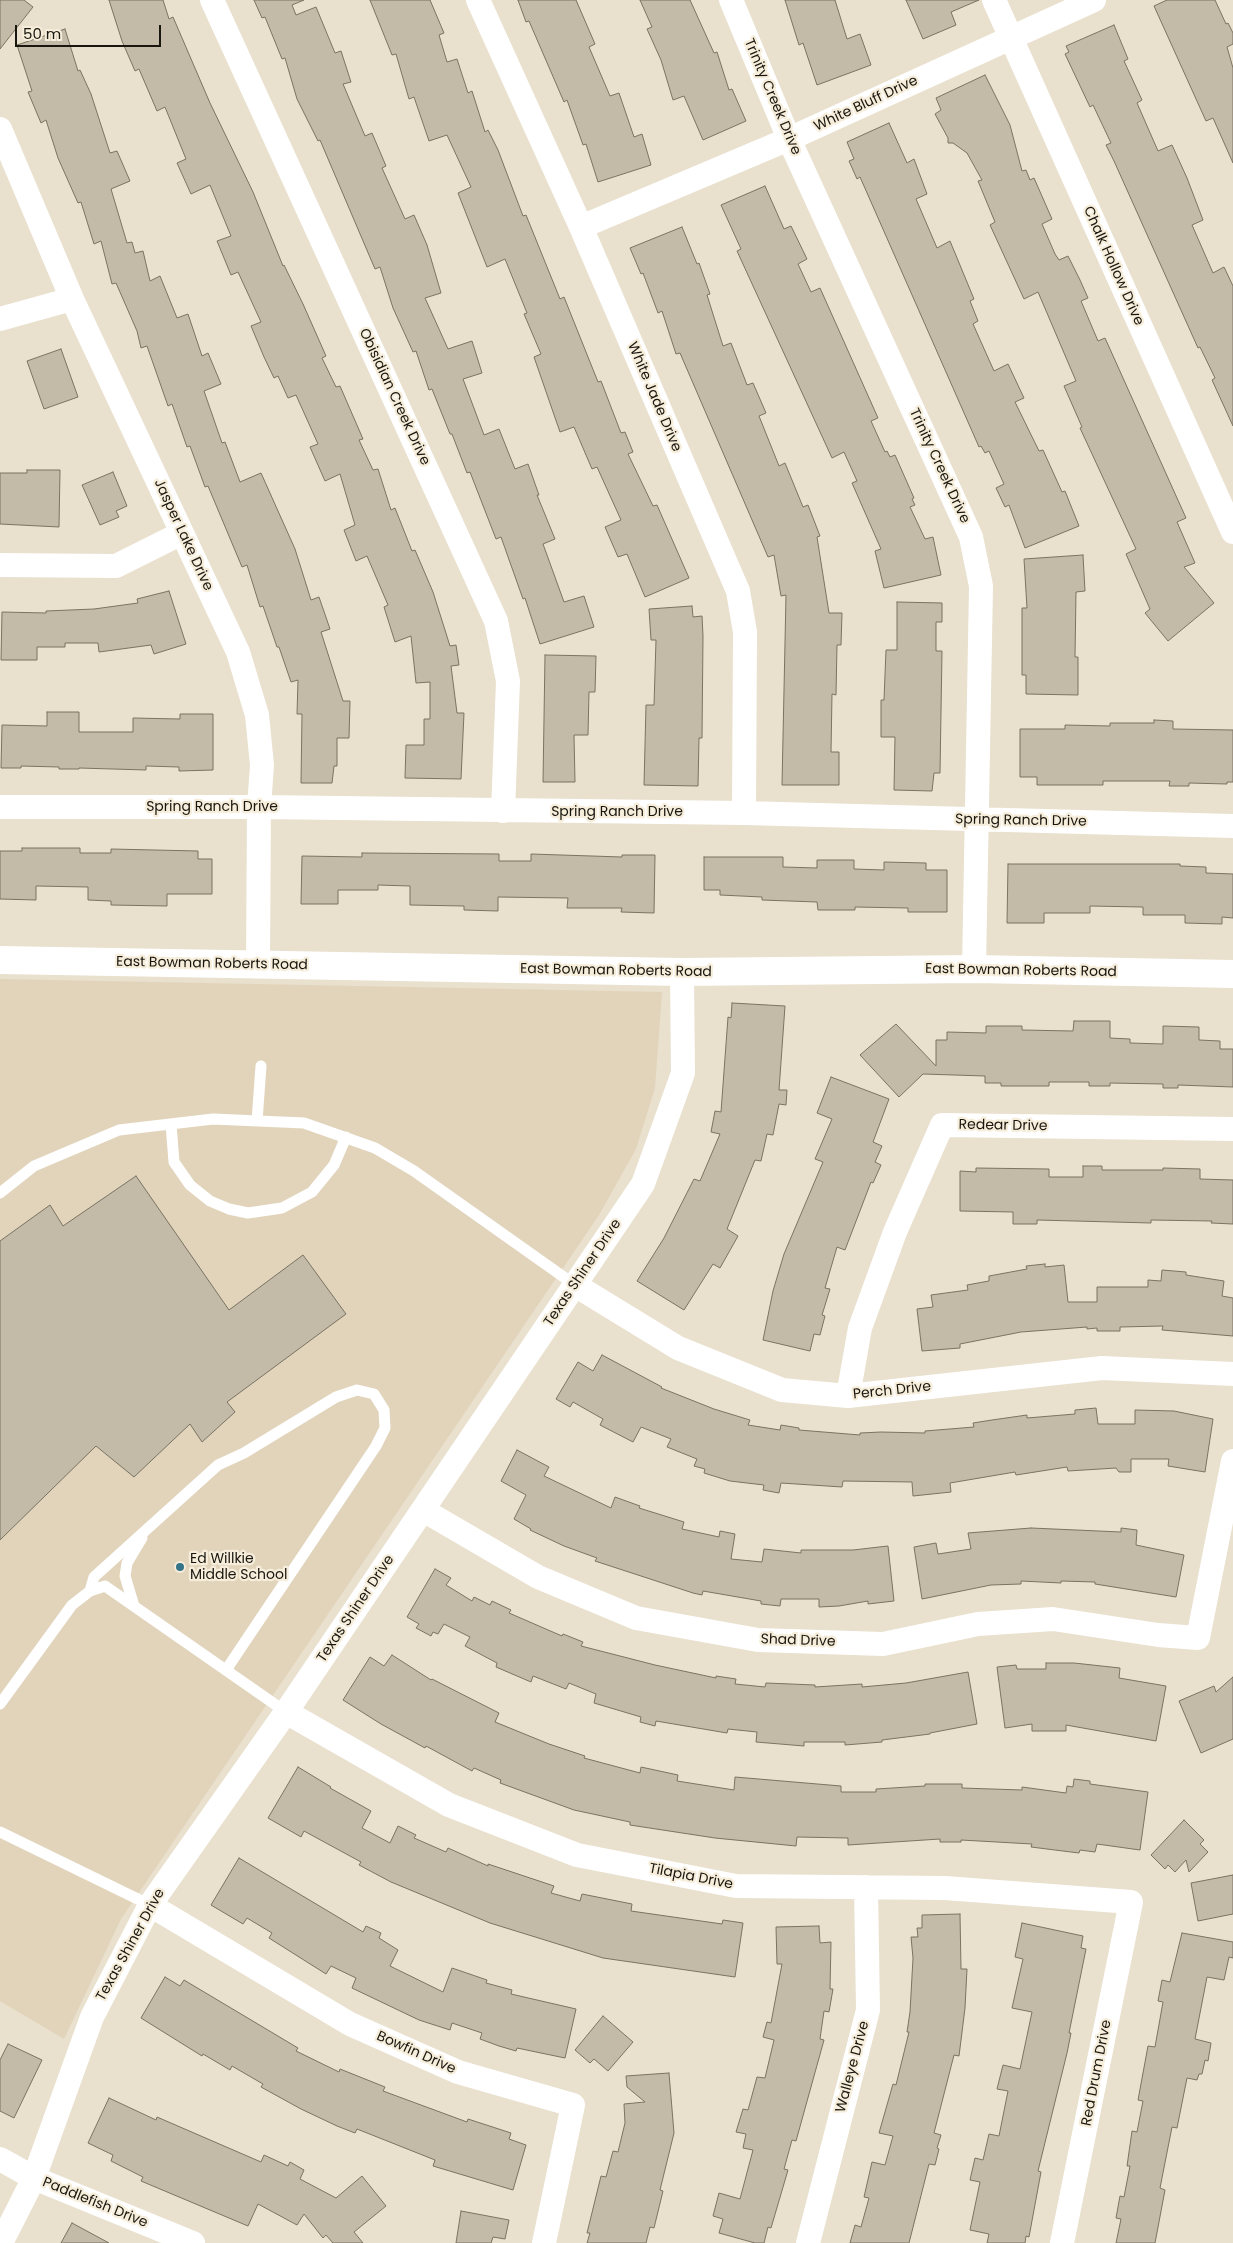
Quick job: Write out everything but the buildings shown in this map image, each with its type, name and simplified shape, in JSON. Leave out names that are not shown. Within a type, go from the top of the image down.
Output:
[{"type":"street","name":"Obisidian Creek Drive","points":[[212,0],[496,621],[508,681],[502,811]]},
{"type":"street","name":"White Jade Drive","points":[[478,0],[581,227],[738,591],[745,632],[744,813]]},
{"type":"street","name":"Trinity Creek Drive","points":[[731,0],[790,139],[971,537],[981,586],[974,970]]},
{"type":"street","name":"Chalk Hollow Drive","points":[[994,0],[1233,532]]},
{"type":"street","name":"White Bluff Drive","points":[[581,227],[790,139],[1094,0]]},
{"type":"street","name":"Jasper Lake Drive","points":[[0,129],[72,299],[238,652],[257,715],[262,766],[259,807],[258,965]]},
{"type":"street","points":[[0,319],[72,299]]},
{"type":"street","points":[[0,565],[116,566],[182,532]]},
{"type":"street","name":"Spring Ranch Drive","points":[[0,807],[259,807],[744,813],[1233,826]]},
{"type":"street","name":"East Bowman Roberts Road","points":[[0,960],[682,972],[974,970],[1233,974]]},
{"type":"street","name":"Texas Shiner Drive","points":[[1,2243],[34,2178],[92,2017],[150,1905],[286,1712],[643,1184],[684,1073],[682,972]]},
{"type":"street","name":"Redear Drive","points":[[848,1396],[860,1328],[895,1232],[942,1125],[1233,1129]]},
{"type":"street","name":"Perch Drive","points":[[575,1285],[678,1348],[782,1390],[848,1396],[1102,1368],[1233,1374]]},
{"type":"street","name":"Shad Drive","points":[[423,1510],[538,1578],[636,1618],[758,1640],[883,1644],[978,1624],[1053,1619],[1158,1635],[1198,1638],[1233,1461]]},
{"type":"street","name":"Tilapia Drive","points":[[286,1712],[449,1805],[578,1855],[736,1886],[945,1888],[1131,1902]]},
{"type":"street","name":"Walleye Drive","points":[[808,2243],[868,2010],[866,1887]]},
{"type":"street","name":"Red Drum Drive","points":[[1062,2243],[1131,1902]]},
{"type":"street","name":"Bowfin Drive","points":[[150,1905],[350,2024],[458,2072],[573,2105],[544,2243]]},
{"type":"street","name":"Paddlefish Drive","points":[[0,2159],[34,2178],[193,2243]]},
{"type":"lane","points":[[257,1121],[261,1066]]},
{"type":"lane","points":[[0,1193],[34,1166],[119,1130],[213,1119],[304,1123],[375,1148],[414,1171],[575,1285]]},
{"type":"lane","points":[[171,1124],[174,1162],[190,1185],[210,1200],[229,1209],[248,1212],[282,1208],[312,1192],[334,1165],[346,1137]]},
{"type":"lane","points":[[90,1591],[94,1577],[218,1464],[244,1453],[336,1397],[358,1390],[374,1394],[384,1410],[385,1428],[376,1446],[226,1670]]},
{"type":"lane","points":[[134,1606],[126,1576],[127,1563],[148,1528]]},
{"type":"lane","points":[[0,1704],[72,1605],[90,1591],[105,1586],[286,1712]]},
{"type":"lane","points":[[0,1832],[150,1905]]},
{"type":"shaded area","name":"Ed Willkie Middle School","points":[[0,979],[662,992],[655,1088],[636,1149],[599,1215],[121,1919],[64,2039],[0,2001]]},
{"type":"place","name":"Ed Willkie Middle School","points":[[180,1567]]}]
